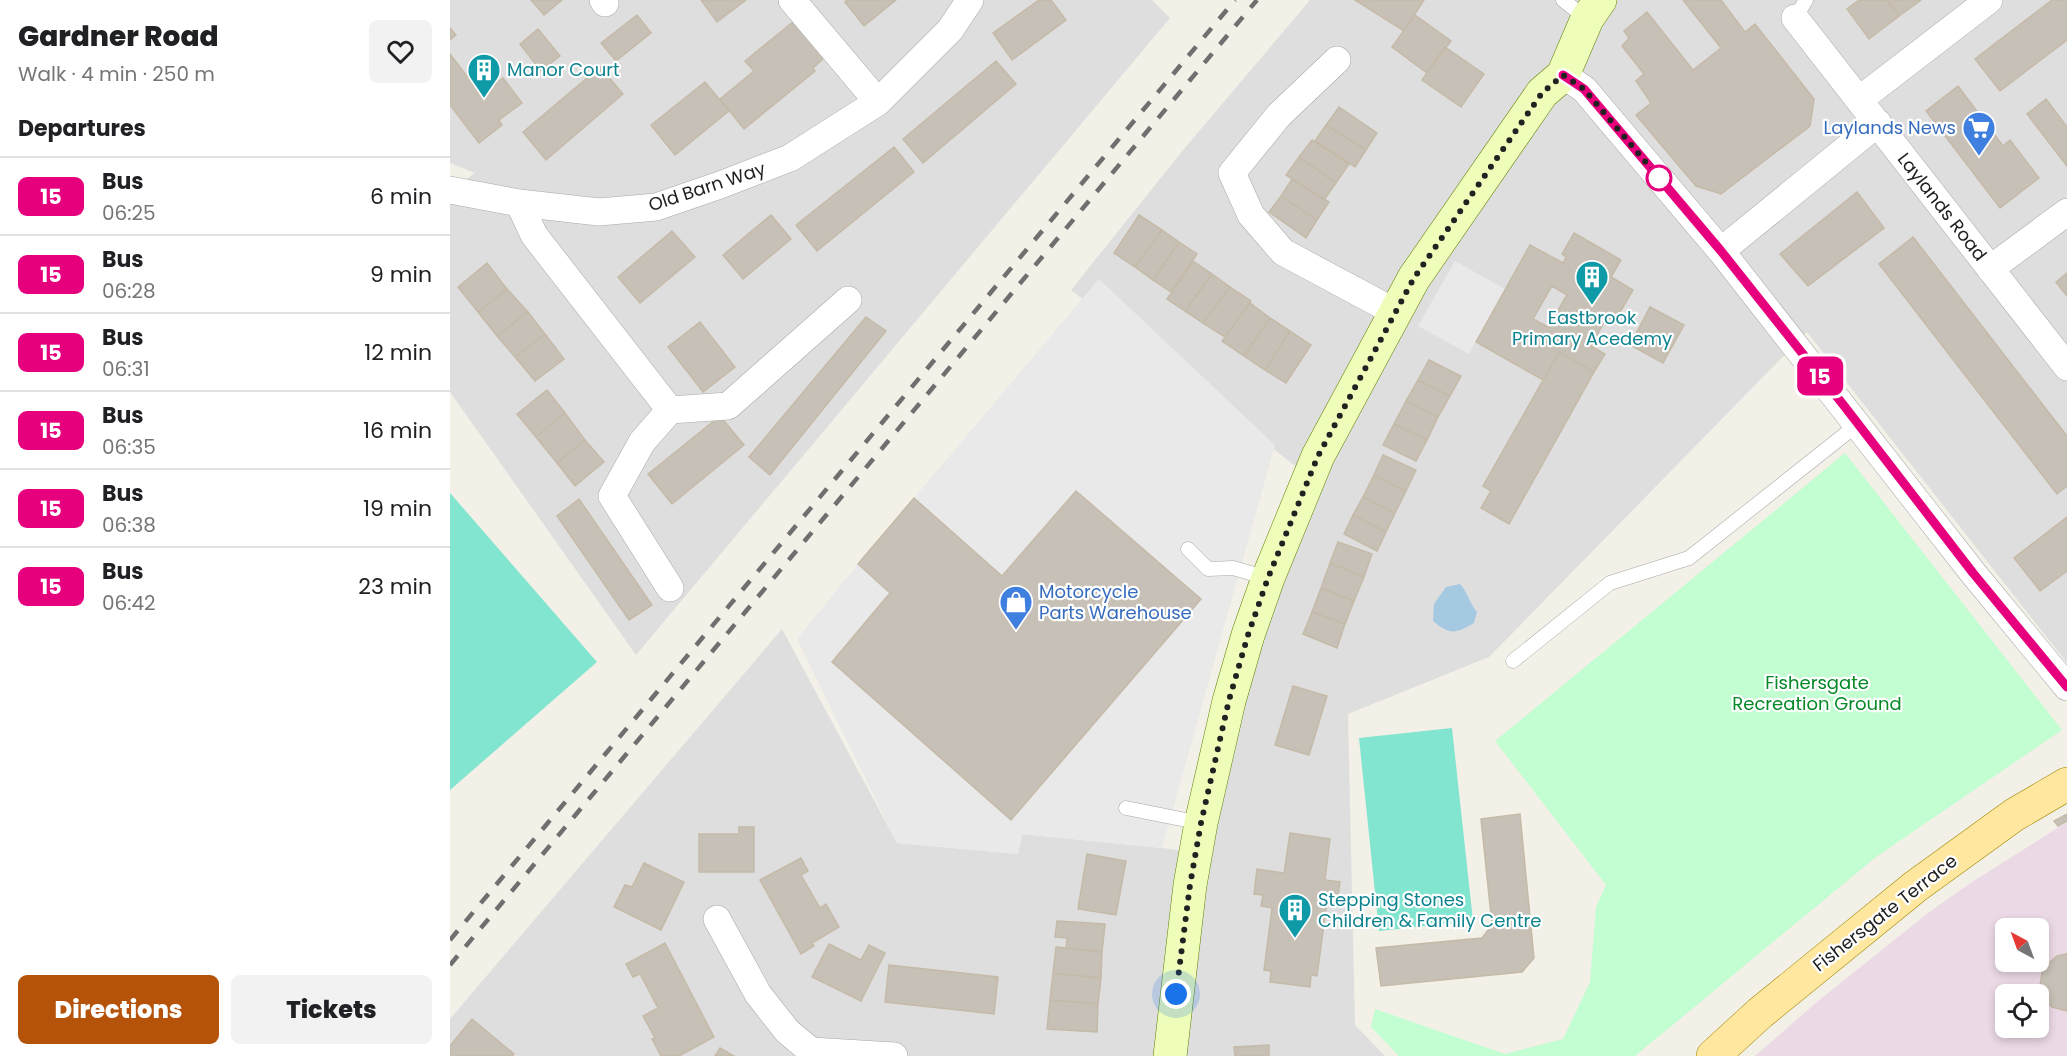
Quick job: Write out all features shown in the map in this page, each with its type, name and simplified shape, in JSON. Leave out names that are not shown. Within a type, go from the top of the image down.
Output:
[{"type":"main road","name":"Fishersgate Terrace","points":[[1713,1056],[1760,1013],[1916,886],[2014,815],[2067,784]]},
{"type":"street","points":[[792,0],[878,102]]},
{"type":"street","name":"Old Barn Way","points":[[450,190],[519,203],[599,212],[656,207],[790,158],[878,102],[950,30],[970,0]]},
{"type":"street","points":[[1859,100],[1989,0]]},
{"type":"street","points":[[1170,1056],[1188,896],[1201,823],[1229,700],[1268,578],[1318,456],[1395,312],[1414,278],[1542,93],[1563,75],[1584,6]]},
{"type":"street","name":"Laylands Road","points":[[1801,9],[1859,100],[2067,367]]},
{"type":"street","points":[[1337,60],[1279,115],[1232,173],[1251,215],[1283,252],[1395,312]]},
{"type":"street","points":[[1563,75],[1584,89],[1721,251],[1973,573],[2067,687]]},
{"type":"street","points":[[1721,251],[1878,123]]},
{"type":"street","points":[[519,203],[534,235],[670,410]]},
{"type":"street","points":[[1990,269],[2067,212]]},
{"type":"street","points":[[670,588],[612,496],[642,442],[670,410],[728,406],[848,300]]},
{"type":"street","points":[[717,920],[758,994],[787,1031],[811,1051],[894,1056]]},
{"type":"lane","points":[[1513,661],[1610,583],[1689,558],[1858,424]]},
{"type":"lane","points":[[1188,549],[1208,569],[1233,568],[1268,578]]},
{"type":"lane","points":[[1126,808],[1201,823]]},
{"type":"shaded area","points":[[450,0],[1152,0],[1170,18],[636,655],[450,392],[450,191],[475,173],[450,163]]},
{"type":"shaded area","points":[[1310,0],[2067,0],[2067,663],[1807,332],[1489,657],[1348,714],[1355,1025],[1385,1056],[450,1056],[450,1019],[782,629],[897,843],[1018,854],[1022,834],[1209,854],[1241,708],[1317,483],[1071,290],[1184,149]]},
{"type":"shaded area","points":[[1455,261],[1505,289],[1469,354],[1418,326]]},
{"type":"shaded area","points":[[1099,279],[1275,445],[1162,848],[1022,834],[1018,854],[897,843],[797,639],[858,564],[890,593],[832,662],[1014,814],[1201,599],[1076,491],[1002,576],[914,498]]},
{"type":"shaded area","points":[[450,493],[597,662],[450,790]]},
{"type":"shaded area","points":[[1460,584],[1477,612],[1474,623],[1457,631],[1448,631],[1433,621],[1434,604],[1446,587]]},
{"type":"shaded area","points":[[1452,728],[1473,921],[1379,931],[1359,738]]},
{"type":"shaded area","points":[[2067,822],[2067,1056],[1755,1056],[1818,1001],[1928,913],[1969,884]]},
{"type":"green space","name":"Fishersgate Recreation Ground","points":[[1845,453],[2062,730],[1876,857],[1635,1056],[1399,1056],[1371,1027],[1375,1009],[1505,1054],[1563,1039],[1590,982],[1596,907],[1606,885],[1495,741]]},
{"type":"building","points":[[531,0],[562,0],[544,15]]},
{"type":"building","points":[[701,0],[746,0],[717,22]]},
{"type":"building","points":[[847,0],[896,0],[864,26],[845,2]]},
{"type":"building","points":[[1039,0],[1051,0],[1066,20],[1012,60],[993,33]]},
{"type":"building","points":[[1355,0],[1424,0],[1404,31]]},
{"type":"building","points":[[1683,0],[1721,0],[1745,32],[1755,24],[1814,99],[1810,126],[1721,194],[1696,186],[1636,115],[1651,103],[1636,81],[1644,74],[1622,46],[1629,38],[1624,31],[1647,12],[1693,70],[1721,48]]},
{"type":"building","points":[[1859,0],[1887,0],[1899,16],[1869,39],[1847,9]]},
{"type":"building","points":[[1887,0],[1921,0],[1899,16]]},
{"type":"building","points":[[2052,0],[2067,0],[2067,40],[2000,91],[1975,59]]},
{"type":"building","points":[[637,15],[651,33],[616,61],[601,43]]},
{"type":"building","points":[[1415,15],[1451,41],[1427,73],[1392,47]]},
{"type":"building","points":[[794,21],[824,58],[813,68],[815,71],[744,129],[720,99],[754,71],[745,61]]},
{"type":"building","points":[[450,28],[456,35],[450,40]]},
{"type":"building","points":[[538,29],[560,56],[541,71],[520,44]]},
{"type":"building","points":[[1445,47],[1484,74],[1461,107],[1422,80]]},
{"type":"building","name":"Manor Court","points":[[450,54],[481,95],[503,78],[522,103],[499,120],[502,125],[479,143],[450,105]]},
{"type":"building","points":[[996,61],[1016,84],[923,163],[903,139]]},
{"type":"building","points":[[600,67],[623,94],[546,160],[523,132]]},
{"type":"building","points":[[705,82],[729,111],[675,155],[651,125]]},
{"type":"building","points":[[1958,86],[2003,146],[2010,140],[2039,178],[2000,208],[1926,111]]},
{"type":"building","points":[[2046,99],[2067,127],[2067,166],[2027,114]]},
{"type":"building","points":[[1339,107],[1377,133],[1366,150],[1326,125]]},
{"type":"building","points":[[1326,125],[1366,150],[1355,167],[1315,141]]},
{"type":"building","points":[[1312,140],[1349,164],[1336,183],[1299,157]]},
{"type":"building","points":[[894,147],[914,172],[817,251],[796,225]]},
{"type":"building","points":[[1299,157],[1336,183],[1324,200],[1286,175]]},
{"type":"building","points":[[1292,179],[1329,202],[1317,220],[1281,196]]},
{"type":"building","points":[[1857,192],[1884,228],[1808,286],[1780,254]]},
{"type":"building","points":[[1281,196],[1317,220],[1306,238],[1269,212]]},
{"type":"building","points":[[771,215],[791,239],[743,279],[723,255]]},
{"type":"building","points":[[1139,215],[1162,230],[1135,267],[1114,253]]},
{"type":"building","points":[[1162,230],[1179,242],[1153,280],[1135,267]]},
{"type":"building","points":[[672,231],[695,257],[640,303],[618,277]]},
{"type":"building","name":"Eastbrook Primary Acedemy","points":[[1574,233],[1621,260],[1611,277],[1633,290],[1615,321],[1607,317],[1591,346],[1605,354],[1594,372],[1559,352],[1543,380],[1476,342],[1530,245],[1563,263],[1566,257],[1562,254]],"holes":[[[1552,286],[1567,295],[1548,327],[1533,319]]]},
{"type":"building","points":[[1913,237],[2067,436],[2067,486],[2057,494],[1879,264]]},
{"type":"building","points":[[1179,242],[1197,254],[1171,292],[1153,280]]},
{"type":"building","points":[[1193,261],[1212,274],[1185,311],[1167,299]]},
{"type":"building","points":[[487,263],[507,289],[478,312],[458,287]]},
{"type":"building","points":[[2067,273],[2067,296],[2056,282]]},
{"type":"building","points":[[1212,274],[1230,287],[1203,323],[1185,311]]},
{"type":"building","points":[[1230,287],[1251,301],[1225,337],[1203,323]]},
{"type":"building","points":[[507,289],[528,312],[497,336],[478,312]]},
{"type":"building","points":[[1250,303],[1270,318],[1244,356],[1222,341]]},
{"type":"building","points":[[1650,307],[1684,325],[1663,363],[1630,345]]},
{"type":"building","points":[[528,312],[545,334],[515,357],[497,336]]},
{"type":"building","points":[[866,317],[886,331],[770,475],[749,457]]},
{"type":"building","points":[[1270,318],[1290,331],[1265,370],[1244,356]]},
{"type":"building","points":[[700,322],[735,367],[703,392],[668,347]]},
{"type":"building","points":[[1290,331],[1311,345],[1286,383],[1265,370]]},
{"type":"building","points":[[545,334],[564,359],[535,381],[515,357]]},
{"type":"building","points":[[1559,352],[1594,372],[1509,524],[1481,508],[1491,491],[1483,486]]},
{"type":"building","points":[[1429,360],[1461,376],[1450,396],[1418,380]]},
{"type":"building","points":[[1418,380],[1450,396],[1438,417],[1406,401]]},
{"type":"building","points":[[547,390],[565,413],[536,437],[517,414]]},
{"type":"building","points":[[1406,401],[1438,417],[1427,440],[1394,424]]},
{"type":"building","points":[[565,413],[585,440],[557,463],[536,437]]},
{"type":"building","points":[[720,416],[744,445],[672,504],[648,474]]},
{"type":"building","points":[[1394,424],[1427,440],[1416,461],[1383,445]]},
{"type":"building","points":[[585,440],[604,462],[575,486],[557,463]]},
{"type":"building","points":[[1383,455],[1416,470],[1406,491],[1374,475]]},
{"type":"building","points":[[1374,475],[1406,491],[1395,513],[1363,497]]},
{"type":"building","name":"Motorcycle Parts Warehouse","points":[[1076,491],[1201,599],[1011,820],[832,662],[890,593],[858,564],[914,498],[1002,576]]},
{"type":"building","points":[[1363,497],[1395,513],[1386,532],[1353,515]]},
{"type":"building","points":[[579,499],[652,605],[629,620],[557,516]]},
{"type":"building","points":[[1353,515],[1386,532],[1377,551],[1344,534]]},
{"type":"building","points":[[2067,517],[2067,571],[2040,591],[2014,558]]},
{"type":"building","points":[[1338,542],[1372,554],[1364,577],[1330,563]]},
{"type":"building","points":[[1330,563],[1364,577],[1354,601],[1321,588]]},
{"type":"building","points":[[1321,588],[1354,601],[1345,624],[1312,612]]},
{"type":"building","points":[[1312,612],[1345,624],[1337,648],[1303,634]]},
{"type":"building","points":[[1293,686],[1327,696],[1309,755],[1275,745]]},
{"type":"building","points":[[1520,814],[1534,958],[1522,972],[1381,986],[1376,948],[1482,938],[1492,925],[1481,819]]},
{"type":"building","points":[[2067,814],[2067,821],[2058,826],[2054,821]]},
{"type":"building","points":[[739,827],[754,827],[754,872],[699,872],[699,834],[739,834]]},
{"type":"building","name":"Stepping Stones Children & Family Centre","points":[[1290,833],[1330,839],[1325,880],[1340,882],[1337,904],[1327,902],[1317,976],[1311,975],[1310,987],[1270,982],[1271,971],[1264,970],[1272,908],[1261,906],[1263,895],[1254,894],[1257,869],[1284,873]]},
{"type":"building","points":[[1087,854],[1126,861],[1116,915],[1078,909]]},
{"type":"building","points":[[801,858],[808,871],[801,875],[820,908],[826,904],[839,927],[812,943],[814,946],[801,954],[760,880]]},
{"type":"building","points":[[644,863],[684,882],[661,930],[614,907],[625,885],[632,887]]},
{"type":"building","points":[[1057,921],[1105,924],[1102,952],[1066,948],[1067,938],[1055,937]]},
{"type":"building","points":[[665,943],[714,1037],[679,1056],[661,1056],[652,1039],[655,1038],[643,1016],[658,1008],[640,974],[633,977],[626,964]]},
{"type":"building","points":[[829,944],[861,960],[869,945],[885,953],[861,1001],[812,977]]},
{"type":"building","points":[[1056,947],[1102,952],[1101,978],[1053,973]]},
{"type":"building","points":[[2067,954],[2067,1011],[2049,1004],[2049,984],[2040,984],[2042,972],[2049,972],[2049,963],[2057,956]]},
{"type":"building","points":[[889,965],[998,977],[994,1014],[885,1002]]},
{"type":"building","points":[[1053,973],[1101,978],[1098,1004],[1050,1000]]},
{"type":"building","points":[[1050,1000],[1098,1004],[1097,1032],[1047,1029]]},
{"type":"building","points":[[472,1019],[514,1054],[512,1056],[450,1056],[450,1046]]},
{"type":"building","points":[[1269,1045],[1269,1056],[1235,1056],[1234,1047]]},
{"type":"building","points":[[720,1048],[734,1056],[715,1056]]},
{"type":"railway","points":[[450,940],[1235,0]]},
{"type":"railway","points":[[450,965],[1257,0]]},
{"type":"bus line","name":"15","points":[[1563,75],[1584,89],[1721,251],[1973,573],[2067,687]]},
{"type":"place","name":"Manor Court","points":[[484,99]]},
{"type":"place","name":"Laylands News","points":[[1979,157]]},
{"type":"place","name":"Eastbrook Primary Acedemy","points":[[1592,306]]},
{"type":"place","name":"Motorcycle Parts Warehouse","points":[[1016,631]]},
{"type":"place","name":"Stepping Stones Children & Family Centre","points":[[1295,939]]},
{"type":"route","points":[[1176,994],[1190,885],[1201,823],[1229,700],[1248,635],[1268,578],[1318,456],[1414,278],[1542,93],[1563,75],[1584,89],[1659,178]]}]
